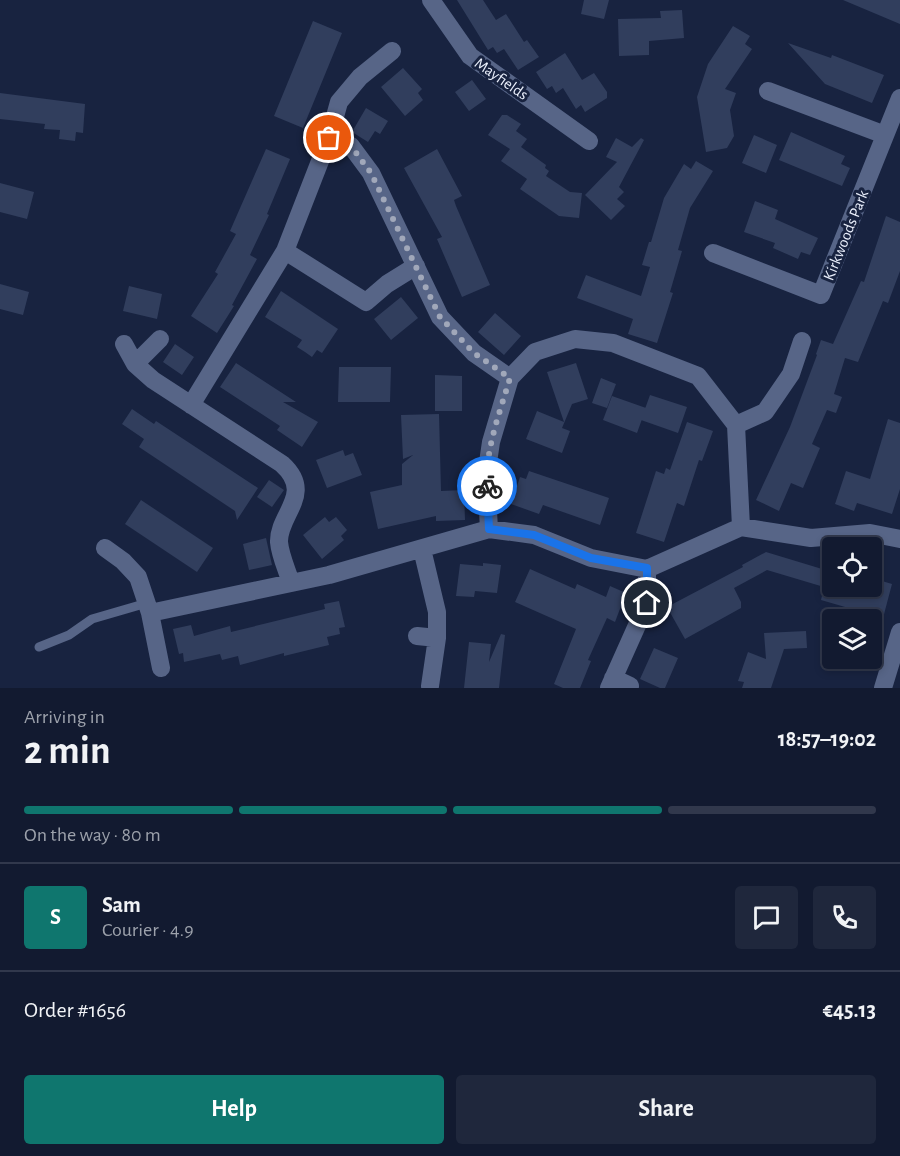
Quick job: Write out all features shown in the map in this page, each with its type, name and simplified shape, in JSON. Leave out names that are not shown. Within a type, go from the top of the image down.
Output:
[{"type":"street","name":"Mayfields","points":[[431,0],[470,56],[589,141]]},
{"type":"street","points":[[191,405],[285,251],[329,138],[339,102],[382,51]]},
{"type":"street","points":[[768,91],[885,135]]},
{"type":"street","name":"Kirkwoods Park","points":[[713,253],[821,296],[900,98]]},
{"type":"street","points":[[329,138],[351,146],[371,173],[440,317],[474,353],[510,378]]},
{"type":"street","points":[[285,251],[366,302],[387,284],[416,266]]},
{"type":"street","points":[[135,364],[160,339]]},
{"type":"street","points":[[489,529],[486,476],[491,442],[510,378],[535,352],[575,339],[613,344],[698,376],[736,425],[741,527]]},
{"type":"street","points":[[736,425],[765,412],[791,374],[802,341]]},
{"type":"street","points":[[124,344],[135,364],[153,380],[291,473],[295,482],[294,502],[279,542],[291,583]]},
{"type":"street","points":[[148,608],[329,575],[489,529],[534,535],[591,558],[647,568],[741,527],[811,538],[870,533],[900,539]]},
{"type":"street","points":[[105,548],[123,561],[138,577],[148,608],[160,668]]},
{"type":"street","points":[[422,549],[436,612],[436,638],[430,686]]},
{"type":"street","points":[[617,684],[647,603],[647,568]]},
{"type":"street","points":[[889,685],[900,632]]},
{"type":"street","points":[[417,636],[436,638]]},
{"type":"lane","points":[[39,647],[69,635],[92,618],[148,608]]},
{"type":"building","points":[[457,0],[483,0],[496,20],[506,14],[524,42],[527,40],[539,57],[518,70],[504,49],[497,53],[493,47],[488,50]]},
{"type":"building","points":[[584,0],[609,0],[604,19],[581,14]]},
{"type":"building","points":[[843,0],[900,0],[900,24]]},
{"type":"building","points":[[682,10],[684,38],[649,41],[649,55],[619,56],[618,19],[661,18],[660,11]]},
{"type":"building","points":[[313,21],[342,33],[303,128],[274,116]]},
{"type":"building","points":[[733,26],[750,36],[745,44],[752,49],[725,89],[736,93],[730,110],[734,136],[727,148],[706,152],[697,97],[708,64]]},
{"type":"building","points":[[788,43],[831,58],[832,55],[884,75],[872,103],[825,84]]},
{"type":"building","points":[[565,53],[582,80],[594,73],[607,92],[607,98],[585,112],[581,105],[576,109],[563,88],[556,93],[552,86],[547,89],[536,72]]},
{"type":"building","points":[[403,68],[422,89],[418,93],[423,100],[405,116],[381,87]]},
{"type":"building","points":[[472,80],[486,99],[469,111],[455,92]]},
{"type":"building","points":[[0,93],[85,104],[83,133],[76,132],[75,141],[59,139],[60,130],[44,129],[45,124],[0,119]]},
{"type":"building","points":[[366,108],[388,121],[380,134],[375,131],[368,142],[352,132]]},
{"type":"building","points":[[502,115],[507,115],[521,124],[516,131],[527,139],[521,147],[546,165],[545,168],[549,171],[546,176],[570,192],[582,193],[579,218],[559,216],[520,189],[527,179],[501,161],[510,149],[488,135]]},
{"type":"building","points":[[791,132],[845,156],[841,164],[850,168],[842,186],[779,160]]},
{"type":"building","points":[[754,135],[777,145],[766,173],[742,163]]},
{"type":"building","points":[[616,138],[632,147],[641,138],[644,140],[619,187],[624,192],[617,199],[625,206],[611,220],[585,195],[617,162],[606,157]]},
{"type":"building","points":[[266,149],[290,159],[267,214],[269,215],[250,255],[257,259],[232,305],[234,306],[217,333],[191,316],[218,274],[215,272],[236,234],[230,231]]},
{"type":"building","points":[[437,149],[462,196],[454,200],[490,285],[462,297],[437,239],[442,237],[404,168]]},
{"type":"building","points":[[696,161],[713,171],[690,208],[678,250],[682,251],[670,292],[673,293],[657,343],[628,334],[633,319],[577,298],[586,275],[641,296],[650,267],[642,265],[664,198],[684,164],[691,169]]},
{"type":"building","points":[[0,183],[34,192],[27,219],[0,212]]},
{"type":"building","points":[[755,201],[778,210],[775,219],[818,238],[810,255],[801,252],[798,259],[773,248],[775,243],[744,232]]},
{"type":"building","points":[[886,216],[900,222],[900,271],[888,303],[883,301],[858,362],[845,358],[834,394],[842,397],[836,413],[827,410],[812,444],[820,448],[803,488],[791,483],[779,511],[756,500],[790,427],[821,340],[833,344],[861,281],[864,282]]},
{"type":"building","points":[[0,284],[29,292],[23,315],[0,309]]},
{"type":"building","points":[[129,286],[162,294],[157,319],[123,311]]},
{"type":"building","points":[[281,291],[338,329],[322,353],[317,350],[312,357],[297,347],[302,340],[265,317]]},
{"type":"building","points":[[401,297],[418,318],[391,340],[374,319]]},
{"type":"building","points":[[495,313],[521,336],[504,355],[478,332]]},
{"type":"building","points":[[175,344],[194,357],[182,375],[163,362]]},
{"type":"building","points":[[236,363],[296,402],[283,402],[318,422],[302,447],[277,430],[280,426],[220,387]]},
{"type":"building","points":[[576,363],[588,399],[572,404],[562,428],[570,431],[562,453],[526,439],[537,411],[564,422],[547,372]]},
{"type":"building","points":[[339,367],[391,367],[390,402],[338,402]]},
{"type":"building","points":[[435,375],[462,376],[462,411],[435,411]]},
{"type":"building","points":[[601,378],[616,384],[607,408],[592,403]]},
{"type":"building","points":[[650,395],[687,407],[678,433],[641,420]]},
{"type":"building","points":[[612,396],[646,408],[637,433],[603,420]]},
{"type":"building","points":[[132,409],[154,424],[156,421],[258,488],[237,520],[235,511],[139,447],[144,439],[122,424]]},
{"type":"building","points":[[439,414],[441,491],[464,490],[465,520],[436,521],[436,516],[378,529],[370,492],[402,485],[402,464],[413,455],[403,459],[401,415]]},
{"type":"building","points":[[888,419],[900,423],[900,489],[892,514],[857,503],[854,511],[835,504],[846,471],[870,479]]},
{"type":"building","points":[[687,422],[713,431],[702,461],[699,460],[684,506],[677,503],[664,542],[636,533],[656,471],[664,474],[666,468],[670,470]]},
{"type":"building","points":[[343,450],[345,456],[353,453],[362,475],[327,488],[316,460]]},
{"type":"building","points":[[529,471],[609,498],[600,525],[543,505],[539,514],[511,504],[520,477],[526,479]]},
{"type":"building","points":[[269,480],[284,490],[272,507],[257,497]]},
{"type":"building","points":[[141,500],[213,548],[197,572],[125,524]]},
{"type":"building","points":[[325,517],[329,522],[336,517],[347,530],[341,536],[344,540],[322,559],[303,535]]},
{"type":"building","points":[[266,538],[272,565],[249,570],[243,544]]},
{"type":"building","points":[[766,552],[822,569],[822,586],[767,570],[734,588],[741,602],[741,608],[685,639],[667,607],[743,567],[742,565]]},
{"type":"building","points":[[483,563],[501,565],[497,593],[475,591],[474,597],[456,596],[460,564],[483,566]]},
{"type":"building","points":[[530,569],[575,589],[577,584],[606,597],[610,586],[626,593],[615,622],[607,618],[588,660],[591,661],[580,688],[563,688],[554,684],[576,629],[515,602]]},
{"type":"building","points":[[882,581],[892,584],[883,618],[882,609],[852,609],[821,600],[822,596],[882,597]]},
{"type":"building","points":[[339,601],[345,627],[339,628],[340,634],[327,637],[329,645],[284,656],[284,653],[240,665],[238,656],[222,660],[220,654],[184,662],[183,653],[179,654],[173,629],[191,625],[194,636],[230,626],[231,632],[325,609],[324,604]]},
{"type":"building","points":[[806,631],[807,648],[784,649],[771,688],[742,688],[744,682],[738,681],[748,652],[766,659],[764,633]]},
{"type":"building","points":[[501,634],[505,635],[499,688],[464,688],[469,642],[491,644],[489,662]]},
{"type":"building","points":[[654,648],[678,658],[665,688],[640,679]]},
{"type":"way so far","points":[[329,138],[351,146],[371,173],[440,317],[474,353],[510,378],[491,442],[486,476],[487,486]]},
{"type":"route","points":[[487,486],[489,529],[534,535],[591,558],[647,568],[647,603]]}]
